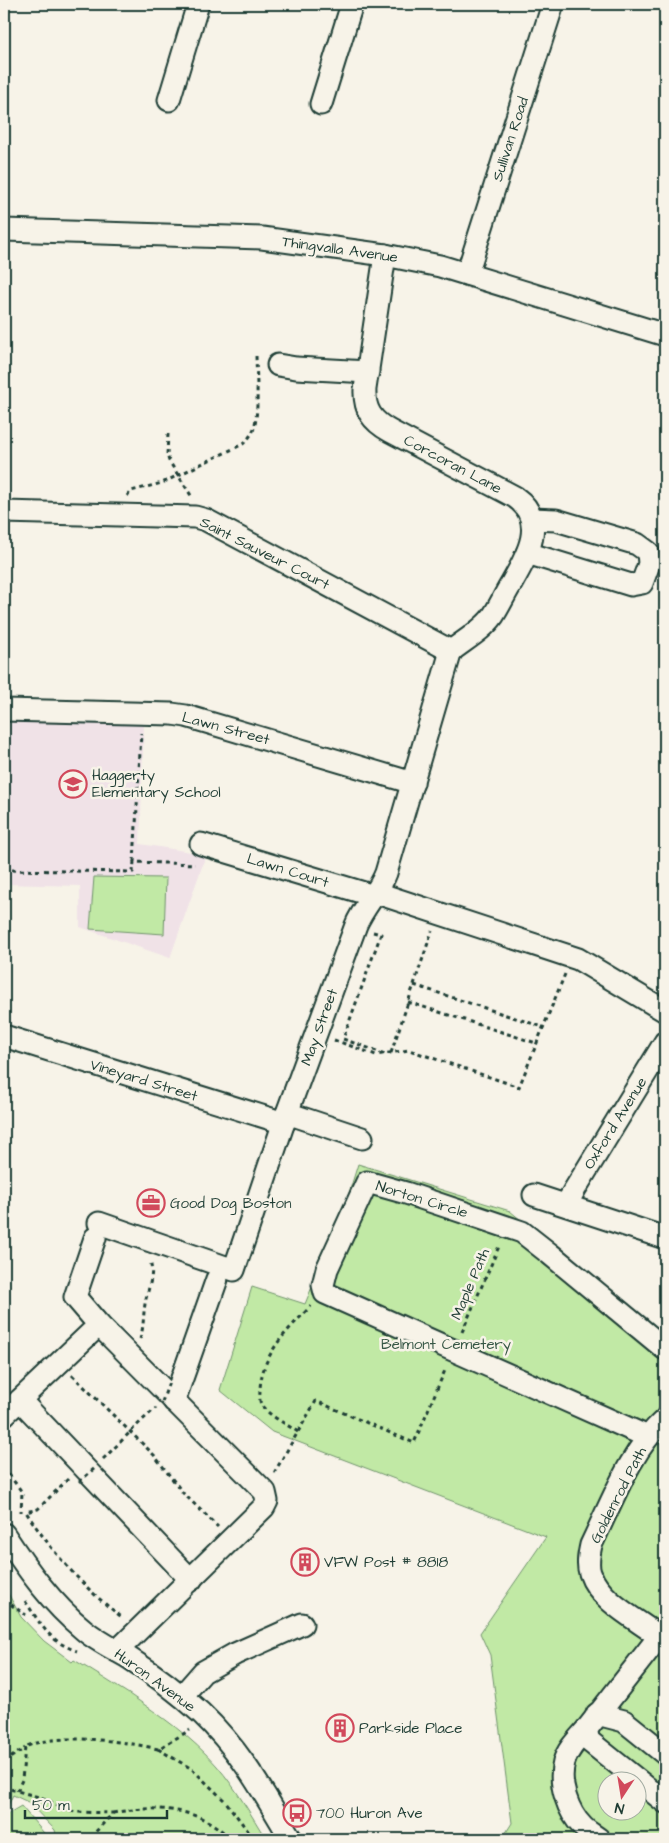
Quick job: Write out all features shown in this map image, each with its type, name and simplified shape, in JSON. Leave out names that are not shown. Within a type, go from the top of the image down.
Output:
[{"type":"street","points":[[169,100],[198,4]]},
{"type":"street","points":[[322,104],[352,4]]},
{"type":"street","name":"Sullivan Road","points":[[467,274],[553,4]]},
{"type":"street","name":"Thingvalla Avenue","points":[[4,230],[262,238],[385,254],[426,262],[665,334]]},
{"type":"street","name":"Corcoran Lane","points":[[385,254],[368,372],[365,401],[368,413],[376,422],[390,431],[510,494],[525,505],[532,519]]},
{"type":"street","points":[[278,365],[296,368],[368,372]]},
{"type":"street","name":"Saint Sauveur Court","points":[[4,512],[186,517],[206,520],[451,651]]},
{"type":"street","points":[[451,651],[493,616],[527,553],[533,534],[532,519],[556,520],[637,544],[648,552],[650,564],[642,583],[631,585],[527,553]]},
{"type":"street","name":"May Street","points":[[100,1325],[75,1297],[97,1230],[234,1270],[286,1118],[356,924],[362,912],[376,894],[388,868],[451,651]]},
{"type":"street","name":"Lawn Street","points":[[4,710],[172,714],[186,716],[413,783]]},
{"type":"street","name":"Lawn Court","points":[[201,844],[376,894]]},
{"type":"street","points":[[376,894],[572,956],[591,965],[665,1010]]},
{"type":"street","name":"Vineyard Street","points":[[4,1036],[286,1118],[362,1138]]},
{"type":"street","name":"Oxford Avenue","points":[[566,1205],[665,1042]]},
{"type":"street","name":"Norton Circle","points":[[325,1293],[323,1285],[327,1270],[367,1182],[406,1192],[522,1232],[665,1350]]},
{"type":"street","points":[[534,1195],[665,1238]]},
{"type":"street","points":[[165,1403],[217,1279]]},
{"type":"street","points":[[325,1293],[648,1437]]},
{"type":"street","points":[[4,1415],[100,1325],[165,1403],[264,1490],[267,1496],[265,1505],[117,1651]]},
{"type":"street","points":[[20,1400],[191,1580]]},
{"type":"street","name":"Goldenrod Path","points":[[663,1635],[607,1598],[596,1586],[589,1572],[588,1558],[591,1545],[630,1466],[648,1437],[665,1419]]},
{"type":"street","name":"Huron Avenue","points":[[9,1525],[35,1579],[66,1614],[86,1631],[182,1696],[237,1752],[256,1778],[291,1839]]},
{"type":"street","points":[[182,1696],[203,1672],[235,1654],[302,1624]]},
{"type":"street","points":[[586,1835],[572,1812],[564,1791],[562,1776],[564,1762],[574,1743],[663,1635]]},
{"type":"street","points":[[591,1722],[624,1721],[665,1754]]},
{"type":"street","points":[[591,1722],[589,1741],[665,1802]]},
{"type":"path","points":[[124,501],[131,491],[156,485],[243,444],[249,438],[254,429],[256,414],[256,353]]},
{"type":"path","points":[[168,434],[167,454],[169,461],[195,502]]},
{"type":"path","points":[[4,870],[133,872],[141,724]]},
{"type":"path","points":[[134,862],[194,864],[201,844]]},
{"type":"path","points":[[391,1054],[433,927]]},
{"type":"path","points":[[369,930],[381,934],[343,1039],[385,1054]]},
{"type":"path","points":[[331,1039],[376,1055],[409,1050],[519,1086],[567,970]]},
{"type":"path","points":[[414,985],[543,1027]]},
{"type":"path","points":[[408,1002],[536,1043]]},
{"type":"path","name":"Maple Path","points":[[298,1432],[316,1401],[414,1443],[507,1227]]},
{"type":"path","points":[[139,1342],[143,1331],[146,1296],[152,1271],[148,1254]]},
{"type":"path","points":[[264,1490],[298,1432],[266,1410],[261,1404],[261,1384],[264,1367],[270,1353],[286,1332],[325,1293]]},
{"type":"path","points":[[69,1372],[160,1462],[188,1499],[230,1540]]},
{"type":"path","points":[[103,1460],[130,1432],[165,1403],[170,1379]]},
{"type":"path","points":[[79,1482],[96,1467]]},
{"type":"path","points":[[4,1468],[22,1492],[24,1512],[54,1550],[105,1605],[127,1622]]},
{"type":"path","points":[[9,1525],[24,1512],[38,1509],[72,1476]]},
{"type":"path","points":[[4,1600],[26,1615]]},
{"type":"path","points":[[158,1749],[207,1720]]},
{"type":"path","points":[[4,1762],[34,1743],[64,1740],[131,1743],[158,1749],[192,1769],[226,1802],[254,1839]]},
{"type":"path","points":[[17,1791],[22,1780],[25,1747]]},
{"type":"path","points":[[4,1785],[17,1791],[46,1799],[62,1809],[75,1812],[112,1813],[133,1809],[159,1808],[177,1811],[205,1820],[216,1826],[230,1839]]},
{"type":"path","points":[[89,1839],[112,1813]]},
{"type":"shaded area","name":"Haggerty Elementary School","points":[[4,722],[144,724],[140,844],[191,852],[205,858],[170,958],[80,927],[80,886],[4,884]]},
{"type":"green space","points":[[94,877],[166,878],[164,934],[90,929]]},
{"type":"green space","name":"Belmont Cemetery","points":[[358,1164],[510,1211],[665,1339],[665,1839],[502,1839],[512,1823],[490,1655],[480,1633],[546,1537],[272,1432],[220,1390],[252,1287],[305,1304],[343,1212]]},
{"type":"green space","points":[[4,1586],[21,1617],[44,1641],[72,1662],[74,1660],[129,1694],[187,1736],[207,1755],[231,1783],[266,1839],[57,1839],[55,1830],[28,1802],[13,1795],[4,1813]]},
{"type":"green space","points":[[21,1806],[49,1839],[4,1839],[4,1816]]},
{"type":"place","name":"Haggerty Elementary School","points":[[73,784]]},
{"type":"place","name":"Good Dog Boston","points":[[151,1203]]},
{"type":"place","name":"VFW Post # 8818","points":[[305,1562]]},
{"type":"place","name":"Parkside Place","points":[[340,1728]]},
{"type":"place","name":"700 Huron Ave","points":[[297,1813]]}]
